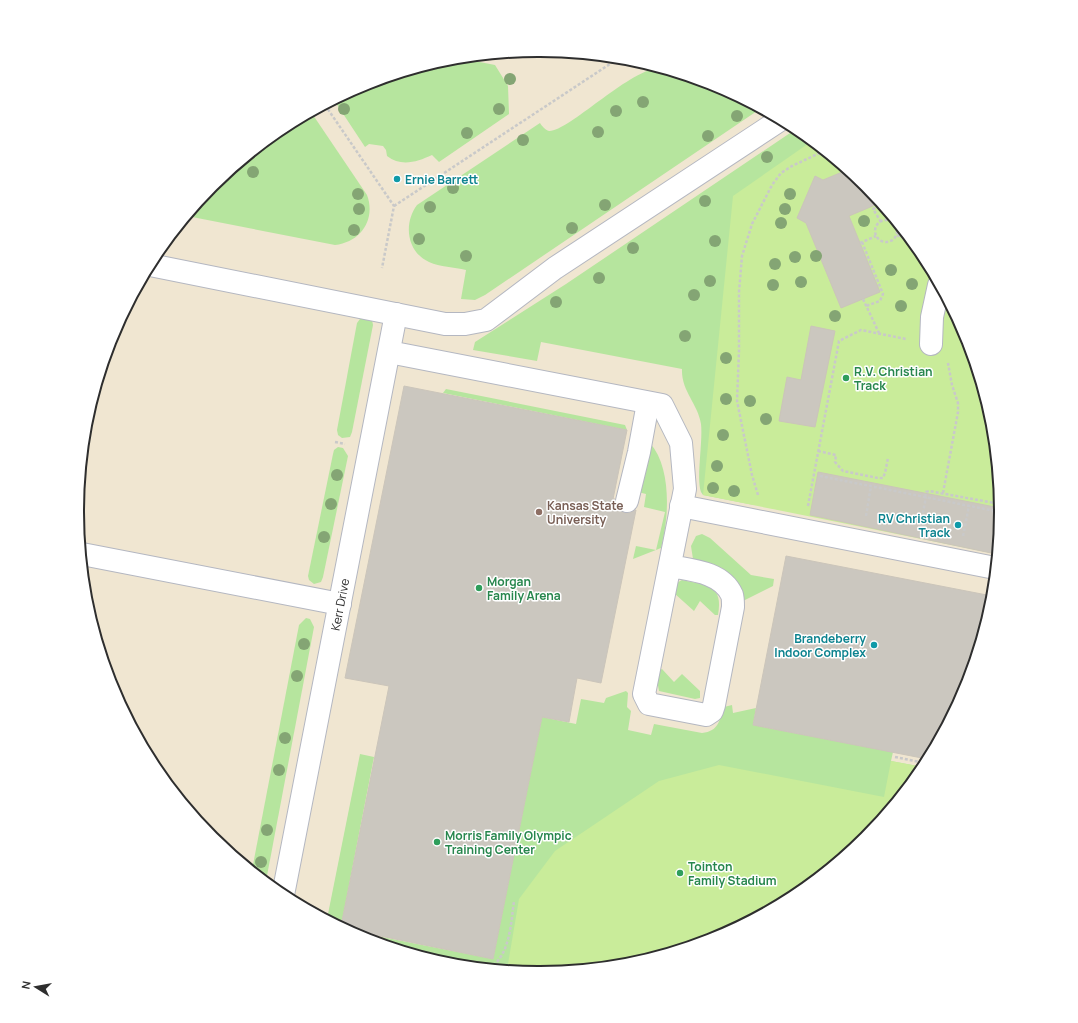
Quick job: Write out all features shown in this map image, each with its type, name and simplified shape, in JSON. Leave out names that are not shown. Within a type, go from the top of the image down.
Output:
[{"type":"street","points":[[156,266],[445,324],[466,324],[486,320],[555,268],[775,123]]},
{"type":"street","points":[[937,292],[932,317],[939,350]]},
{"type":"street","name":"Kerr Drive","points":[[284,888],[396,314]]},
{"type":"street","points":[[389,352],[662,406],[681,442],[685,489],[644,694],[649,704],[706,715],[712,711],[714,705],[733,607],[732,595],[715,577],[670,566]]},
{"type":"street","points":[[627,501],[640,452],[648,403]]},
{"type":"street","points":[[681,506],[990,567]]},
{"type":"street","points":[[86,555],[340,604]]},
{"type":"path","points":[[394,206],[611,63]]},
{"type":"path","points":[[328,109],[394,206],[382,268]]},
{"type":"path","points":[[758,500],[737,401],[739,292],[742,256],[752,224],[772,185],[781,173],[819,153]]},
{"type":"path","points":[[876,207],[872,208],[881,222]]},
{"type":"path","points":[[876,236],[877,226],[881,222],[888,221]]},
{"type":"path","points":[[897,231],[897,235]]},
{"type":"path","points":[[876,236],[882,241],[889,242],[897,235]]},
{"type":"path","points":[[897,235],[901,237]]},
{"type":"path","points":[[866,306],[880,301],[883,294],[861,243],[876,236]]},
{"type":"path","points":[[863,299],[879,334]]},
{"type":"path","points":[[807,507],[839,341],[861,330],[939,350],[952,385],[958,407],[943,493]]},
{"type":"path","points":[[335,442],[350,445]]},
{"type":"path","points":[[818,451],[836,455],[835,462],[843,471],[878,478],[883,478],[888,458]]},
{"type":"path","points":[[820,476],[994,511]]},
{"type":"path","points":[[865,521],[871,486]]},
{"type":"path","points":[[919,533],[927,491],[994,503]]},
{"type":"path","points":[[962,541],[969,506]]},
{"type":"path","points":[[895,758],[918,762]]},
{"type":"path","points":[[496,964],[504,949],[514,901]]},
{"type":"shaded area","name":"Kansas State University","points":[[509,58],[569,58],[598,61],[657,72],[685,81],[740,104],[766,118],[816,151],[839,170],[881,212],[900,235],[933,284],[947,310],[969,365],[978,394],[990,452],[994,512],[990,571],[978,629],[969,658],[947,713],[933,739],[900,788],[881,811],[839,853],[816,872],[792,889],[740,919],[685,942],[657,951],[598,962],[569,965],[509,965],[480,962],[421,951],[393,942],[338,919],[312,905],[262,872],[239,853],[197,811],[178,788],[145,739],[131,713],[109,658],[100,629],[88,571],[85,541],[85,482],[88,452],[100,394],[109,365],[131,310],[145,284],[178,235],[197,212],[239,170],[262,151],[286,134],[338,104],[393,81],[421,72],[480,61]]},
{"type":"green space","points":[[477,62],[495,65],[508,86],[509,114],[439,162],[432,155],[421,160],[409,162],[398,161],[387,156],[386,150],[383,146],[369,144],[365,147],[337,105],[393,81],[421,72]]},
{"type":"green space","points":[[650,71],[657,72],[685,81],[713,92],[755,112],[485,295],[475,300],[461,299],[466,270],[433,264],[416,252],[412,245],[409,229],[410,221],[417,205],[540,123],[549,131],[558,129],[614,90]]},
{"type":"green space","points":[[314,117],[367,195],[369,204],[368,221],[364,228],[352,239],[335,245],[193,217],[218,190],[262,151]]},
{"type":"green space","points":[[790,133],[818,153],[754,505],[703,495],[701,492],[699,470],[701,424],[697,410],[684,384],[682,369],[541,342],[537,361],[473,350],[475,342],[566,284]]},
{"type":"green space","name":"R.V. Christian Track","points":[[807,145],[839,170],[860,190],[900,235],[933,284],[947,310],[969,365],[978,394],[990,452],[993,482],[994,512],[992,553],[703,495],[733,196]]},
{"type":"green space","points":[[364,317],[372,320],[373,325],[352,432],[350,437],[342,438],[338,435],[337,430],[357,323]]},
{"type":"green space","points":[[446,389],[625,425],[627,430],[443,393]]},
{"type":"green space","points":[[650,443],[657,453],[662,466],[667,494],[664,536],[661,548],[656,550],[665,512],[644,507],[646,494],[638,492]]},
{"type":"green space","points":[[338,447],[343,448],[348,456],[323,577],[321,582],[314,584],[309,580],[308,576],[333,454],[334,450]]},
{"type":"green space","points":[[702,534],[710,538],[751,575],[774,579],[773,586],[743,601],[728,573],[722,568],[693,559],[691,546],[696,536]]},
{"type":"green space","points":[[636,546],[656,550],[633,559]]},
{"type":"green space","points":[[682,580],[706,585],[716,592],[719,605],[718,615],[715,615],[700,601],[694,611],[674,593],[675,584]]},
{"type":"green space","points":[[306,618],[310,619],[314,627],[267,876],[253,865],[299,625]]},
{"type":"green space","points":[[662,669],[674,682],[682,674],[700,691],[700,698],[695,699],[659,691],[657,680],[660,670]]},
{"type":"green space","name":"Tointon Family Stadium","points":[[626,691],[628,693],[627,707],[631,711],[628,730],[651,735],[654,724],[702,733],[708,732],[715,728],[718,724],[724,707],[732,705],[733,713],[756,708],[753,725],[893,752],[891,761],[916,766],[881,811],[839,853],[816,872],[792,889],[740,919],[685,942],[657,951],[598,962],[539,966],[509,965],[450,957],[421,951],[382,938],[493,959],[542,717],[576,724],[581,699],[604,703],[606,698]]},
{"type":"green space","points":[[360,754],[374,757],[342,921],[328,914]]},
{"type":"green space","name":"Tointon Family Stadium","points":[[891,761],[916,766],[881,811],[839,853],[792,889],[740,919],[685,942],[657,951],[628,957],[569,965],[508,965],[519,899],[555,851],[659,781],[719,765],[884,797]]},
{"type":"building","points":[[841,172],[875,205],[849,216],[880,292],[841,308],[806,223],[797,218],[815,176],[823,180]]},
{"type":"building","points":[[811,326],[835,331],[815,427],[779,421],[787,377],[801,380]]},
{"type":"building","name":"Morgan Family Arena","points":[[404,386],[627,430],[613,499],[615,499],[615,505],[618,510],[624,513],[630,513],[636,510],[601,683],[577,678],[569,722],[542,717],[493,959],[375,935],[342,921],[389,686],[345,678]]},
{"type":"building","points":[[818,472],[994,507],[992,553],[810,515]]},
{"type":"building","name":"Brandeberry Indoor Complex","points":[[786,556],[986,595],[978,629],[959,685],[947,713],[921,758],[753,725]]},
{"type":"place","name":"Ernie Barrett","points":[[397,179]]},
{"type":"place","name":"R.V. Christian Track","points":[[846,378]]},
{"type":"place","name":"Kansas State University","points":[[539,512]]},
{"type":"place","name":"RV Christian Track","points":[[958,525]]},
{"type":"place","name":"Morgan Family Arena","points":[[479,588]]},
{"type":"place","name":"Brandeberry Indoor Complex","points":[[874,645]]},
{"type":"place","name":"Morris Family Olympic Training Center","points":[[437,842]]},
{"type":"place","name":"Tointon Family Stadium","points":[[680,873]]}]
